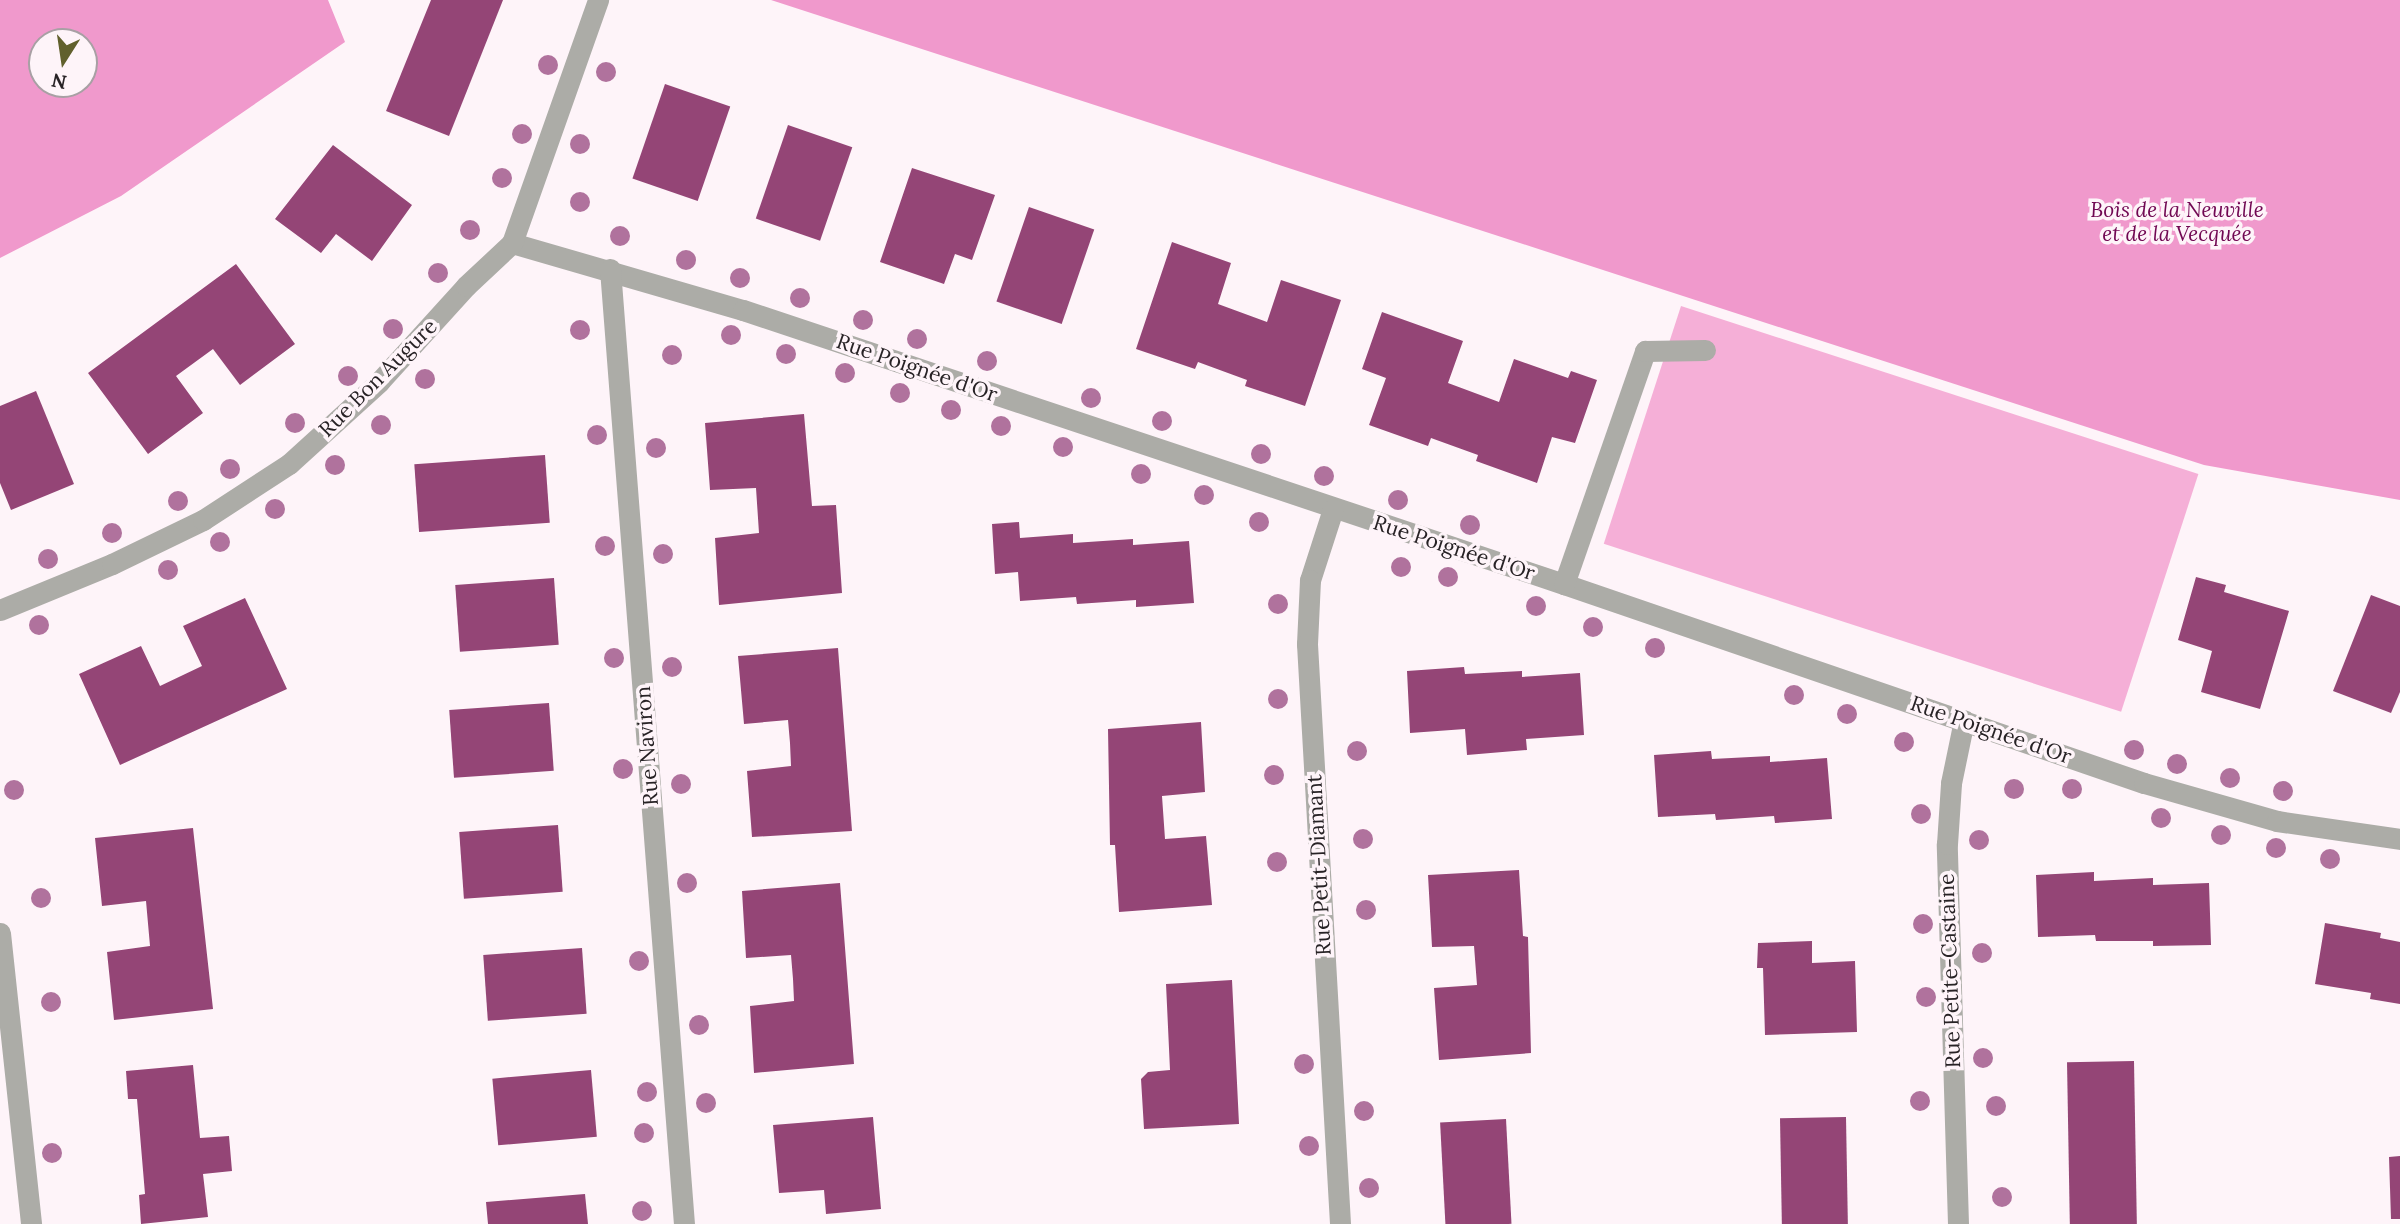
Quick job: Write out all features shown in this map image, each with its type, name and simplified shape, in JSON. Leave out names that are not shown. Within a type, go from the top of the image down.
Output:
[{"type":"street","name":"Rue Bon Augure","points":[[0,610],[112,564],[203,520],[289,464],[379,383],[466,286],[512,243],[598,0]]},
{"type":"street","name":"Rue Poignée d'Or","points":[[512,243],[610,269],[743,310],[2213,804],[2277,821],[2400,839]]},
{"type":"street","name":"Rue Naviron","points":[[610,269],[684,1224]]},
{"type":"street","points":[[1564,584],[1646,351],[1704,349]]},
{"type":"street","name":"Rue Petit-Diamant","points":[[1333,509],[1310,580],[1307,644],[1340,1224]]},
{"type":"street","name":"Rue Petite-Castaine","points":[[1958,1224],[1947,844],[1951,783],[1964,720]]},
{"type":"street","points":[[0,933],[31,1224]]},
{"type":"green space","points":[[0,0],[328,0],[345,42],[121,196],[0,258]]},
{"type":"green space","name":"Bois de la Neuville et de la Vecquée","points":[[771,0],[2400,0],[2400,500],[2204,465]]},
{"type":"shaded area","points":[[1681,306],[2198,474],[2121,712],[1604,544]]},
{"type":"building","points":[[431,0],[503,0],[449,136],[386,111]]},
{"type":"building","points":[[665,84],[730,106],[698,201],[632,179]]},
{"type":"building","points":[[788,125],[852,147],[820,241],[756,219]]},
{"type":"building","points":[[333,145],[412,205],[372,261],[336,234],[321,253],[275,219]]},
{"type":"building","points":[[912,168],[995,195],[972,260],[955,254],[944,284],[880,262]]},
{"type":"building","points":[[1029,207],[1094,229],[1062,324],[996,302]]},
{"type":"building","points":[[1172,242],[1231,263],[1218,304],[1267,322],[1281,280],[1341,300],[1305,406],[1245,386],[1247,380],[1198,362],[1195,369],[1136,349]]},
{"type":"building","points":[[236,264],[295,344],[240,385],[213,349],[176,376],[203,413],[148,454],[88,373]]},
{"type":"building","points":[[1382,312],[1463,341],[1448,383],[1499,402],[1514,359],[1568,378],[1571,371],[1597,380],[1575,443],[1552,437],[1537,483],[1476,461],[1478,455],[1431,438],[1428,446],[1369,425],[1386,378],[1362,369]]},
{"type":"building","points":[[36,391],[74,484],[11,510],[0,483],[0,406]]},
{"type":"building","points":[[804,414],[812,506],[836,505],[842,593],[719,605],[715,538],[759,533],[756,488],[710,490],[705,423]]},
{"type":"building","points":[[545,455],[550,523],[419,532],[414,464]]},
{"type":"building","points":[[1019,522],[1020,538],[1073,534],[1073,543],[1133,539],[1133,545],[1189,541],[1194,603],[1136,607],[1136,600],[1077,604],[1076,597],[1020,601],[1018,572],[995,574],[992,524]]},
{"type":"building","points":[[2196,577],[2226,585],[2224,592],[2289,611],[2260,709],[2201,692],[2212,651],[2178,640]]},
{"type":"building","points":[[554,578],[559,645],[460,652],[455,585]]},
{"type":"building","points":[[2371,595],[2400,606],[2400,692],[2391,713],[2333,691]]},
{"type":"building","points":[[245,598],[287,689],[120,765],[79,674],[141,646],[160,686],[202,666],[183,626]]},
{"type":"building","points":[[838,648],[852,831],[752,837],[747,771],[791,766],[790,743],[788,720],[744,724],[738,656]]},
{"type":"building","points":[[1464,667],[1465,674],[1522,671],[1522,677],[1580,673],[1584,735],[1526,739],[1527,750],[1467,755],[1465,729],[1410,733],[1407,671]]},
{"type":"building","points":[[549,703],[554,771],[454,778],[449,710]]},
{"type":"building","points":[[1201,722],[1205,792],[1162,796],[1165,839],[1206,836],[1212,905],[1119,912],[1115,845],[1110,845],[1108,729]]},
{"type":"building","points":[[1711,751],[1712,759],[1770,756],[1770,762],[1827,758],[1832,819],[1775,823],[1774,816],[1716,820],[1715,814],[1658,817],[1654,755]]},
{"type":"building","points":[[558,825],[563,892],[464,899],[459,832]]},
{"type":"building","points":[[193,828],[213,1009],[114,1020],[107,952],[150,946],[146,901],[102,906],[95,838]]},
{"type":"building","points":[[1519,870],[1523,936],[1528,937],[1531,1053],[1439,1060],[1434,988],[1477,985],[1474,946],[1432,947],[1428,875]]},
{"type":"building","points":[[2094,872],[2094,881],[2153,878],[2153,885],[2209,883],[2211,945],[2153,946],[2153,941],[2096,941],[2095,935],[2038,937],[2036,875]]},
{"type":"building","points":[[840,883],[854,1064],[754,1073],[750,1006],[794,1001],[793,979],[791,955],[746,958],[742,891]]},
{"type":"building","points":[[2325,923],[2381,933],[2380,938],[2400,942],[2400,1004],[2370,999],[2371,993],[2315,984]]},
{"type":"building","points":[[1812,941],[1812,963],[1855,961],[1857,1032],[1765,1035],[1763,968],[1757,968],[1758,943]]},
{"type":"building","points":[[582,948],[587,1014],[488,1021],[483,955]]},
{"type":"building","points":[[1232,980],[1239,1124],[1144,1129],[1141,1079],[1148,1072],[1170,1070],[1166,984]]},
{"type":"building","points":[[2134,1061],[2137,1224],[2070,1224],[2067,1062]]},
{"type":"building","points":[[193,1065],[200,1138],[229,1136],[232,1171],[203,1174],[208,1217],[141,1224],[139,1195],[145,1194],[137,1099],[128,1099],[126,1071]]},
{"type":"building","points":[[591,1070],[597,1137],[498,1145],[492,1079]]},
{"type":"building","points":[[873,1117],[881,1209],[826,1214],[824,1190],[779,1193],[773,1125]]},
{"type":"building","points":[[1846,1117],[1848,1224],[1782,1224],[1780,1118]]},
{"type":"building","points":[[1506,1119],[1511,1224],[1445,1224],[1440,1122]]},
{"type":"building","points":[[2400,1156],[2400,1219],[2391,1219],[2389,1157]]},
{"type":"building","points":[[585,1194],[588,1224],[488,1224],[486,1202]]}]
